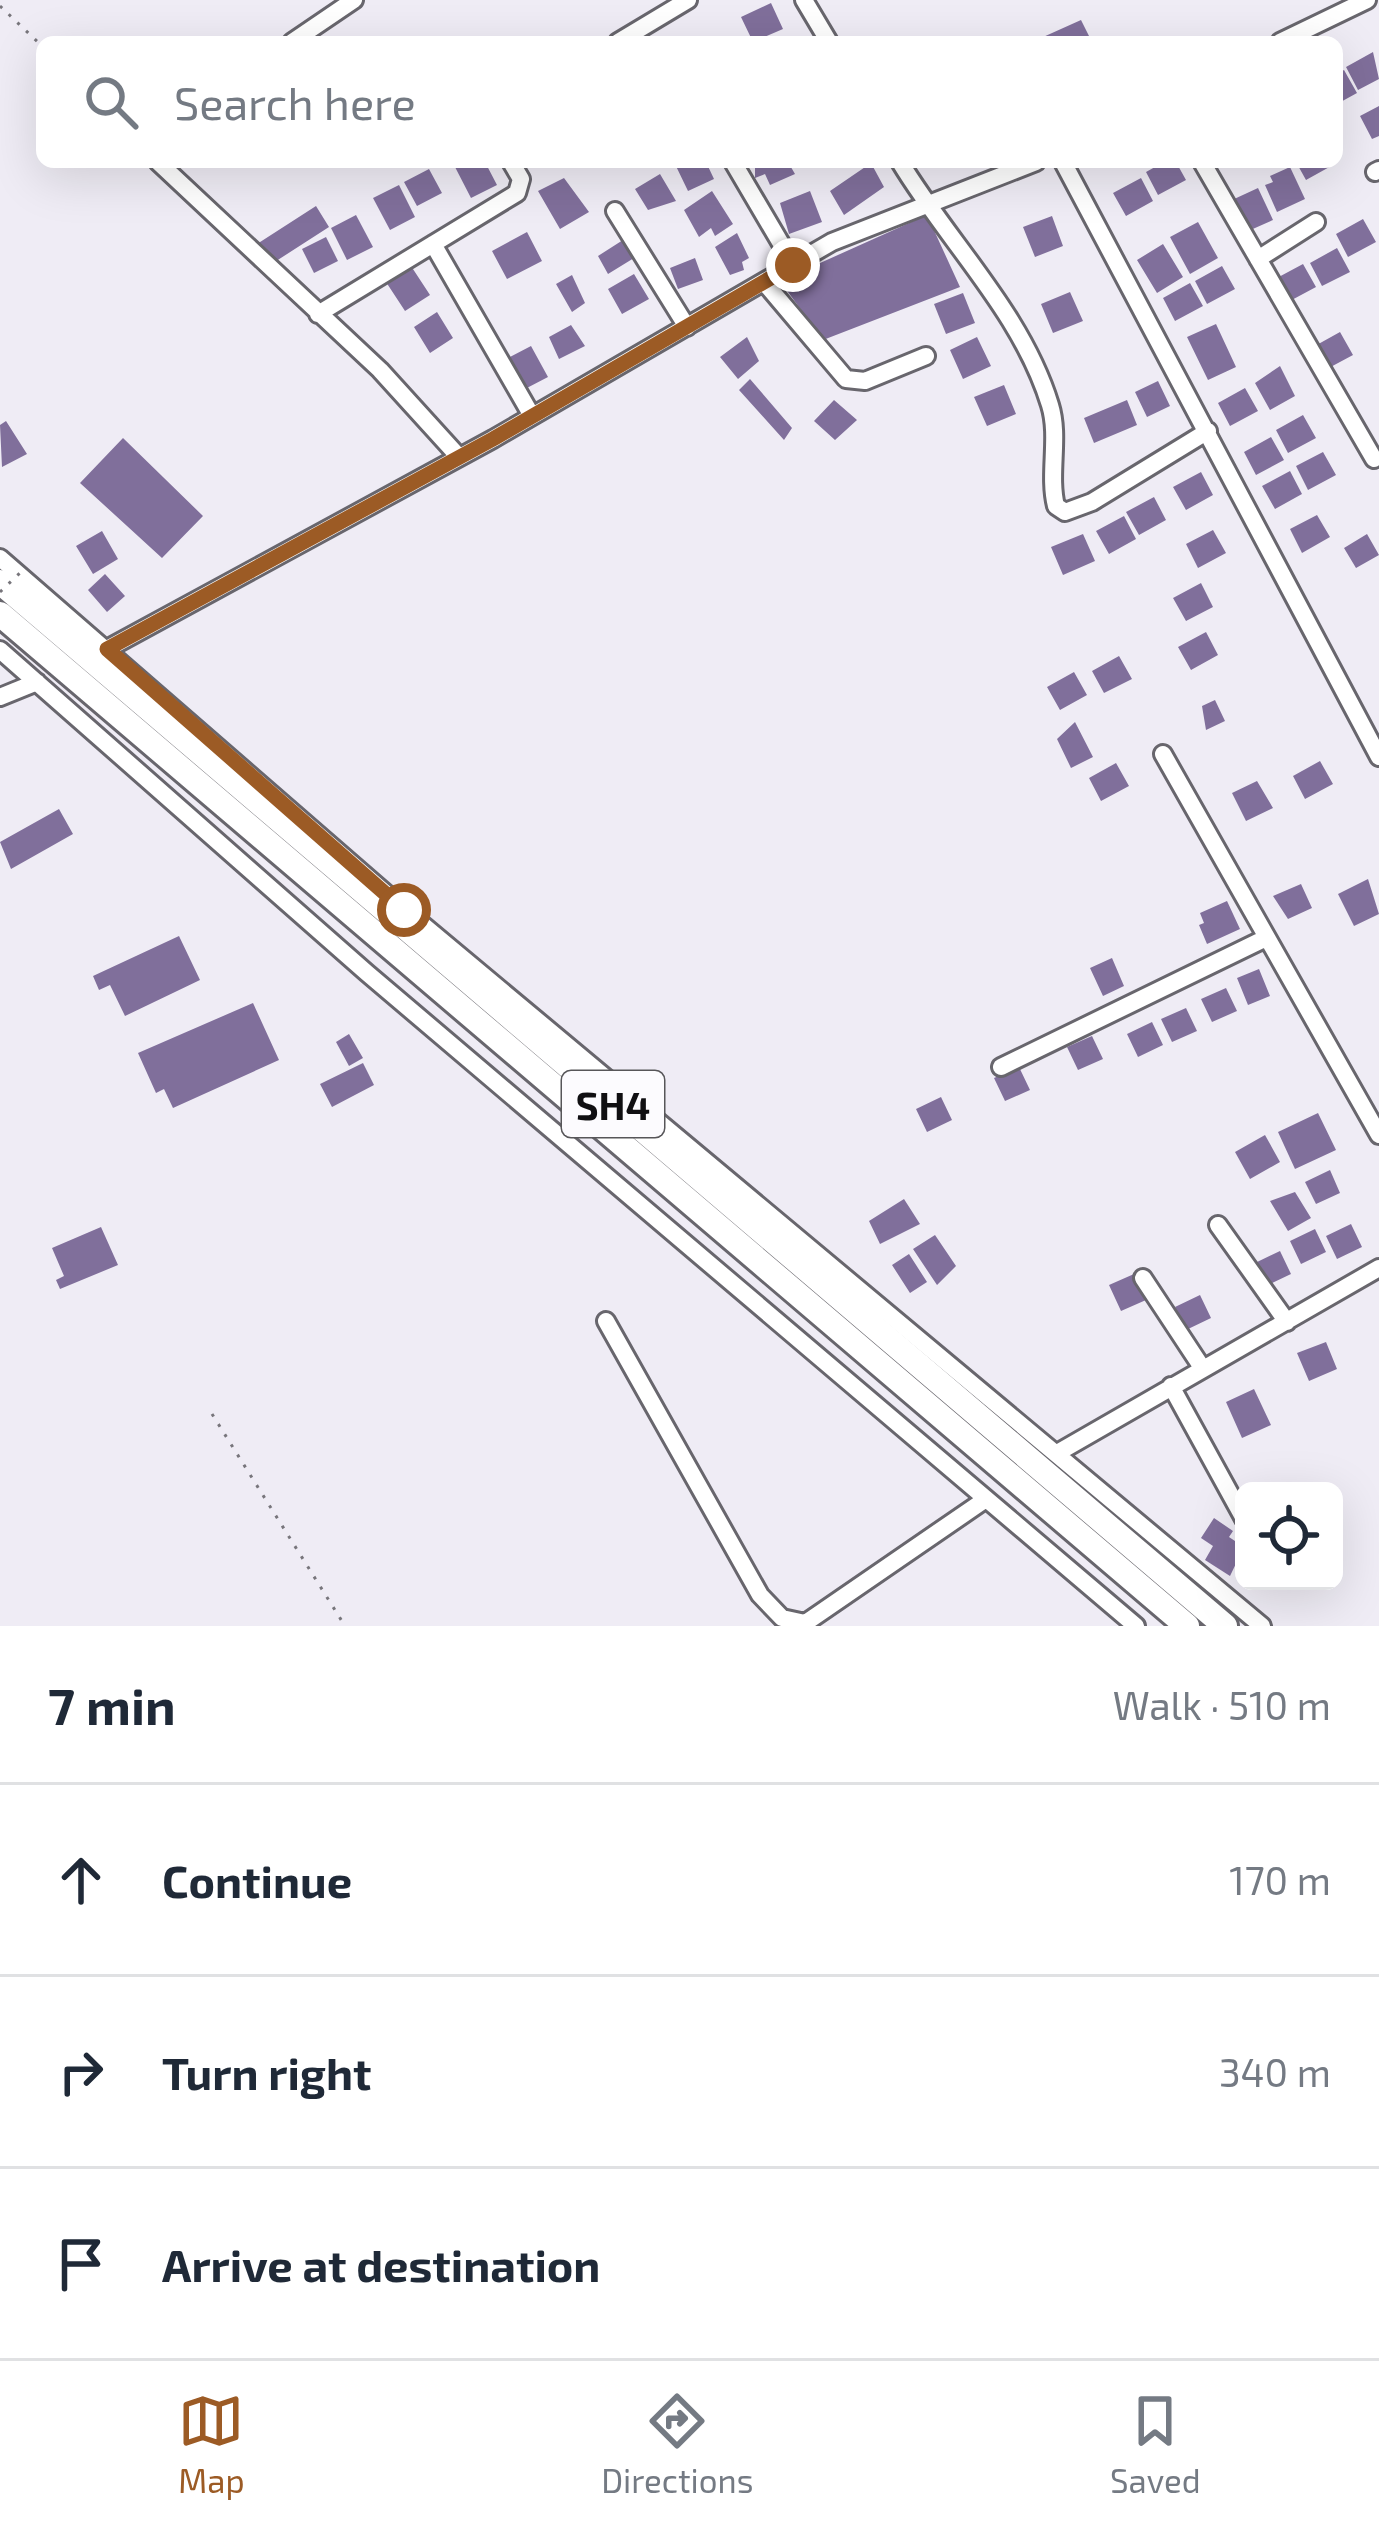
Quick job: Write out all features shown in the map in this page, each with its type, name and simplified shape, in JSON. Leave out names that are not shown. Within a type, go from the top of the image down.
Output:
[{"type":"highway","name":"SH4","points":[[11,576],[1225,1626]]},
{"type":"highway","name":"SH4","points":[[0,614],[1187,1626]]},
{"type":"street","points":[[301,36],[354,0]]},
{"type":"street","points":[[628,36],[688,0]]},
{"type":"street","points":[[804,0],[825,36]]},
{"type":"street","points":[[1292,36],[1367,0]]},
{"type":"street","points":[[164,168],[380,370],[459,457]]},
{"type":"street","points":[[318,314],[517,193],[521,179],[515,168]]},
{"type":"street","points":[[736,168],[793,265]]},
{"type":"street","points":[[905,168],[974,262],[1052,409],[1056,506],[1065,512],[1091,502],[1208,431]]},
{"type":"street","points":[[107,649],[459,457],[793,265],[930,201],[1020,168]]},
{"type":"street","points":[[1066,168],[1379,757]]},
{"type":"street","points":[[1205,168],[1374,460]]},
{"type":"street","points":[[615,211],[688,327]]},
{"type":"street","points":[[1258,259],[1316,222]]},
{"type":"street","points":[[433,244],[532,416]]},
{"type":"street","points":[[764,282],[846,379],[865,382],[926,356]]},
{"type":"street","points":[[0,558],[404,910],[1262,1626]]},
{"type":"street","points":[[0,650],[367,973],[1136,1626]]},
{"type":"street","points":[[0,697],[37,682]]},
{"type":"street","points":[[1163,754],[1379,1135]]},
{"type":"street","points":[[1000,1067],[1264,939]]},
{"type":"street","points":[[1218,1226],[1287,1322]]},
{"type":"street","points":[[1059,1452],[1379,1268]]},
{"type":"street","points":[[1143,1278],[1203,1369]]},
{"type":"street","points":[[606,1321],[760,1595],[782,1618],[803,1624],[986,1499]]},
{"type":"street","points":[[1171,1386],[1235,1503]]},
{"type":"path","points":[[0,6],[36,40]]},
{"type":"path","points":[[0,592],[11,576]]},
{"type":"path","points":[[212,1414],[345,1626]]},
{"type":"building","points":[[771,3],[783,29],[750,36],[741,17]]},
{"type":"building","points":[[1081,20],[1089,36],[1045,36]]},
{"type":"building","points":[[1373,52],[1379,79],[1358,90],[1346,67]]},
{"type":"building","points":[[1343,71],[1357,93],[1343,101]]},
{"type":"building","points":[[1379,106],[1379,136],[1372,139],[1360,116]]},
{"type":"building","points":[[456,168],[488,168],[497,185],[471,198]]},
{"type":"building","points":[[677,168],[709,168],[714,179],[688,191]]},
{"type":"building","points":[[755,168],[792,168],[795,174],[770,185],[765,174],[755,178]]},
{"type":"building","points":[[864,168],[874,168],[884,187],[844,215],[830,191]]},
{"type":"building","points":[[1179,168],[1186,180],[1158,195],[1146,172]]},
{"type":"building","points":[[1290,168],[1305,199],[1277,212],[1265,185],[1273,182],[1270,176]]},
{"type":"building","points":[[1299,168],[1328,168],[1306,180]]},
{"type":"building","points":[[429,169],[442,193],[417,206],[404,182]]},
{"type":"building","points":[[660,174],[676,201],[648,210],[635,189]]},
{"type":"building","points":[[564,178],[589,212],[560,229],[538,191]]},
{"type":"building","points":[[1141,178],[1153,201],[1126,216],[1113,193]]},
{"type":"building","points":[[399,185],[415,217],[390,230],[373,198]]},
{"type":"building","points":[[1258,188],[1273,220],[1246,232],[1232,200]]},
{"type":"building","points":[[712,191],[733,224],[715,236],[711,228],[699,237],[684,210]]},
{"type":"building","points":[[810,191],[822,222],[789,234],[780,203]]},
{"type":"building","points":[[316,206],[329,227],[270,265],[257,244]]},
{"type":"building","points":[[356,215],[373,247],[347,260],[331,228]]},
{"type":"building","points":[[927,215],[960,287],[823,340],[780,281]]},
{"type":"building","points":[[1052,216],[1063,246],[1035,257],[1023,227]]},
{"type":"building","points":[[1363,219],[1376,242],[1348,257],[1336,234]]},
{"type":"building","points":[[1198,222],[1218,258],[1190,274],[1170,237]]},
{"type":"building","points":[[527,232],[542,261],[507,279],[492,251]]},
{"type":"building","points":[[737,233],[749,258],[742,262],[744,270],[730,275],[715,247]]},
{"type":"building","points":[[326,237],[338,261],[314,273],[302,249]]},
{"type":"building","points":[[623,240],[634,258],[608,274],[598,256]]},
{"type":"building","points":[[1163,244],[1183,277],[1157,293],[1137,260]]},
{"type":"building","points":[[1337,248],[1350,272],[1322,286],[1310,263]]},
{"type":"building","points":[[695,258],[703,280],[678,289],[670,268]]},
{"type":"building","points":[[1303,264],[1316,287],[1288,302],[1275,279]]},
{"type":"building","points":[[411,266],[430,295],[405,311],[386,282]]},
{"type":"building","points":[[1222,266],[1235,289],[1207,304],[1195,281]]},
{"type":"building","points":[[634,274],[649,299],[622,314],[608,289]]},
{"type":"building","points":[[572,275],[585,303],[572,312],[556,284]]},
{"type":"building","points":[[1190,283],[1203,306],[1175,321],[1163,298]]},
{"type":"building","points":[[1070,292],[1083,321],[1053,333],[1041,304]]},
{"type":"building","points":[[963,293],[975,323],[946,334],[934,304]]},
{"type":"building","points":[[437,312],[453,338],[430,353],[414,327]]},
{"type":"building","points":[[1216,324],[1236,367],[1208,380],[1187,337]]},
{"type":"building","points":[[571,325],[585,346],[559,359],[549,337]]},
{"type":"building","points":[[1340,332],[1353,355],[1325,370],[1313,347]]},
{"type":"building","points":[[747,337],[759,361],[738,379],[720,357]]},
{"type":"building","points":[[977,337],[991,366],[963,379],[950,350]]},
{"type":"building","points":[[531,346],[548,377],[523,390],[506,359]]},
{"type":"building","points":[[1280,366],[1295,396],[1270,410],[1255,383]]},
{"type":"building","points":[[750,379],[792,428],[784,440],[739,390]]},
{"type":"building","points":[[1158,381],[1170,406],[1147,417],[1135,392]]},
{"type":"building","points":[[1004,385],[1016,414],[987,426],[974,397]]},
{"type":"building","points":[[1245,388],[1258,411],[1230,426],[1218,403]]},
{"type":"building","points":[[834,400],[857,420],[835,440],[814,421]]},
{"type":"building","points":[[1127,400],[1137,425],[1094,443],[1084,418]]},
{"type":"building","points":[[1303,415],[1316,438],[1288,453],[1276,430]]},
{"type":"building","points":[[6,421],[27,454],[2,467],[0,425]]},
{"type":"building","points":[[1271,437],[1284,460],[1256,475],[1244,452]]},
{"type":"building","points":[[123,438],[203,516],[162,558],[80,483]]},
{"type":"building","points":[[1323,452],[1336,475],[1308,490],[1296,466]]},
{"type":"building","points":[[1290,471],[1302,494],[1275,509],[1262,486]]},
{"type":"building","points":[[1201,472],[1213,495],[1186,510],[1173,487]]},
{"type":"building","points":[[1154,497],[1166,520],[1139,535],[1126,512]]},
{"type":"building","points":[[1317,515],[1330,537],[1302,553],[1290,529]]},
{"type":"building","points":[[1124,516],[1136,539],[1109,554],[1096,531]]},
{"type":"building","points":[[1213,530],[1226,553],[1198,568],[1186,544]]},
{"type":"building","points":[[102,531],[118,559],[93,574],[76,546]]},
{"type":"building","points":[[1083,534],[1095,561],[1063,575],[1051,547]]},
{"type":"building","points":[[1367,534],[1379,555],[1356,568],[1344,548]]},
{"type":"building","points":[[105,574],[125,596],[107,612],[88,590]]},
{"type":"building","points":[[1201,583],[1213,607],[1186,621],[1173,598]]},
{"type":"building","points":[[1206,632],[1218,655],[1191,670],[1178,647]]},
{"type":"building","points":[[1119,656],[1132,679],[1104,693],[1092,671]]},
{"type":"building","points":[[1074,672],[1087,695],[1060,710],[1047,687]]},
{"type":"building","points":[[1215,700],[1225,721],[1206,730],[1202,706]]},
{"type":"building","points":[[1075,722],[1093,757],[1071,768],[1057,739]]},
{"type":"building","points":[[1320,761],[1333,784],[1305,799],[1293,776]]},
{"type":"building","points":[[1116,763],[1129,786],[1101,801],[1089,778]]},
{"type":"building","points":[[1257,781],[1273,808],[1246,821],[1232,793]]},
{"type":"building","points":[[59,809],[73,834],[11,869],[0,842]]},
{"type":"building","points":[[1368,879],[1379,914],[1354,926],[1338,894]]},
{"type":"building","points":[[1301,884],[1312,908],[1288,919],[1273,896]]},
{"type":"building","points":[[1227,901],[1240,929],[1207,944],[1199,925],[1204,923],[1200,913]]},
{"type":"building","points":[[179,936],[200,980],[125,1016],[110,985],[99,990],[93,976]]},
{"type":"building","points":[[1112,958],[1124,986],[1103,996],[1090,968]]},
{"type":"building","points":[[1259,969],[1270,996],[1248,1005],[1237,978]]},
{"type":"building","points":[[1226,988],[1237,1011],[1212,1022],[1201,999]]},
{"type":"building","points":[[253,1003],[279,1060],[173,1108],[164,1089],[156,1093],[138,1053]]},
{"type":"building","points":[[1186,1008],[1197,1031],[1172,1042],[1161,1019]]},
{"type":"building","points":[[1152,1022],[1163,1045],[1138,1057],[1127,1034]]},
{"type":"building","points":[[349,1034],[363,1058],[349,1066],[336,1042]]},
{"type":"building","points":[[1092,1036],[1103,1059],[1078,1070],[1067,1047]]},
{"type":"building","points":[[363,1063],[374,1085],[332,1107],[320,1084]]},
{"type":"building","points":[[1019,1067],[1030,1090],[1005,1101],[994,1078]]},
{"type":"building","points":[[941,1097],[952,1120],[927,1132],[916,1109]]},
{"type":"building","points":[[1318,1113],[1336,1150],[1295,1169],[1278,1132]]},
{"type":"building","points":[[1265,1135],[1280,1162],[1250,1179],[1235,1152]]},
{"type":"building","points":[[1330,1170],[1340,1193],[1316,1204],[1305,1182]]},
{"type":"building","points":[[1295,1192],[1311,1218],[1288,1231],[1270,1201]]},
{"type":"building","points":[[904,1199],[920,1224],[880,1244],[869,1221]]},
{"type":"building","points":[[1351,1224],[1362,1247],[1337,1259],[1326,1236]]},
{"type":"building","points":[[101,1227],[118,1265],[60,1289],[56,1280],[64,1276],[52,1248]]},
{"type":"building","points":[[1315,1229],[1326,1252],[1301,1264],[1290,1241]]},
{"type":"building","points":[[935,1235],[956,1266],[937,1285],[913,1249]]},
{"type":"building","points":[[1280,1251],[1291,1274],[1266,1286],[1255,1263]]},
{"type":"building","points":[[909,1254],[927,1282],[910,1293],[892,1265]]},
{"type":"building","points":[[1134,1274],[1146,1300],[1121,1311],[1109,1285]]},
{"type":"building","points":[[1200,1295],[1211,1318],[1186,1330],[1175,1307]]},
{"type":"building","points":[[1326,1342],[1337,1369],[1309,1381],[1297,1353]]},
{"type":"building","points":[[1254,1389],[1271,1425],[1242,1438],[1226,1402]]},
{"type":"building","points":[[1214,1518],[1233,1531],[1229,1537],[1235,1541],[1235,1566],[1230,1576],[1205,1560],[1213,1546],[1201,1538]]},
{"type":"route","points":[[404,910],[107,649],[493,439],[793,265]]}]
